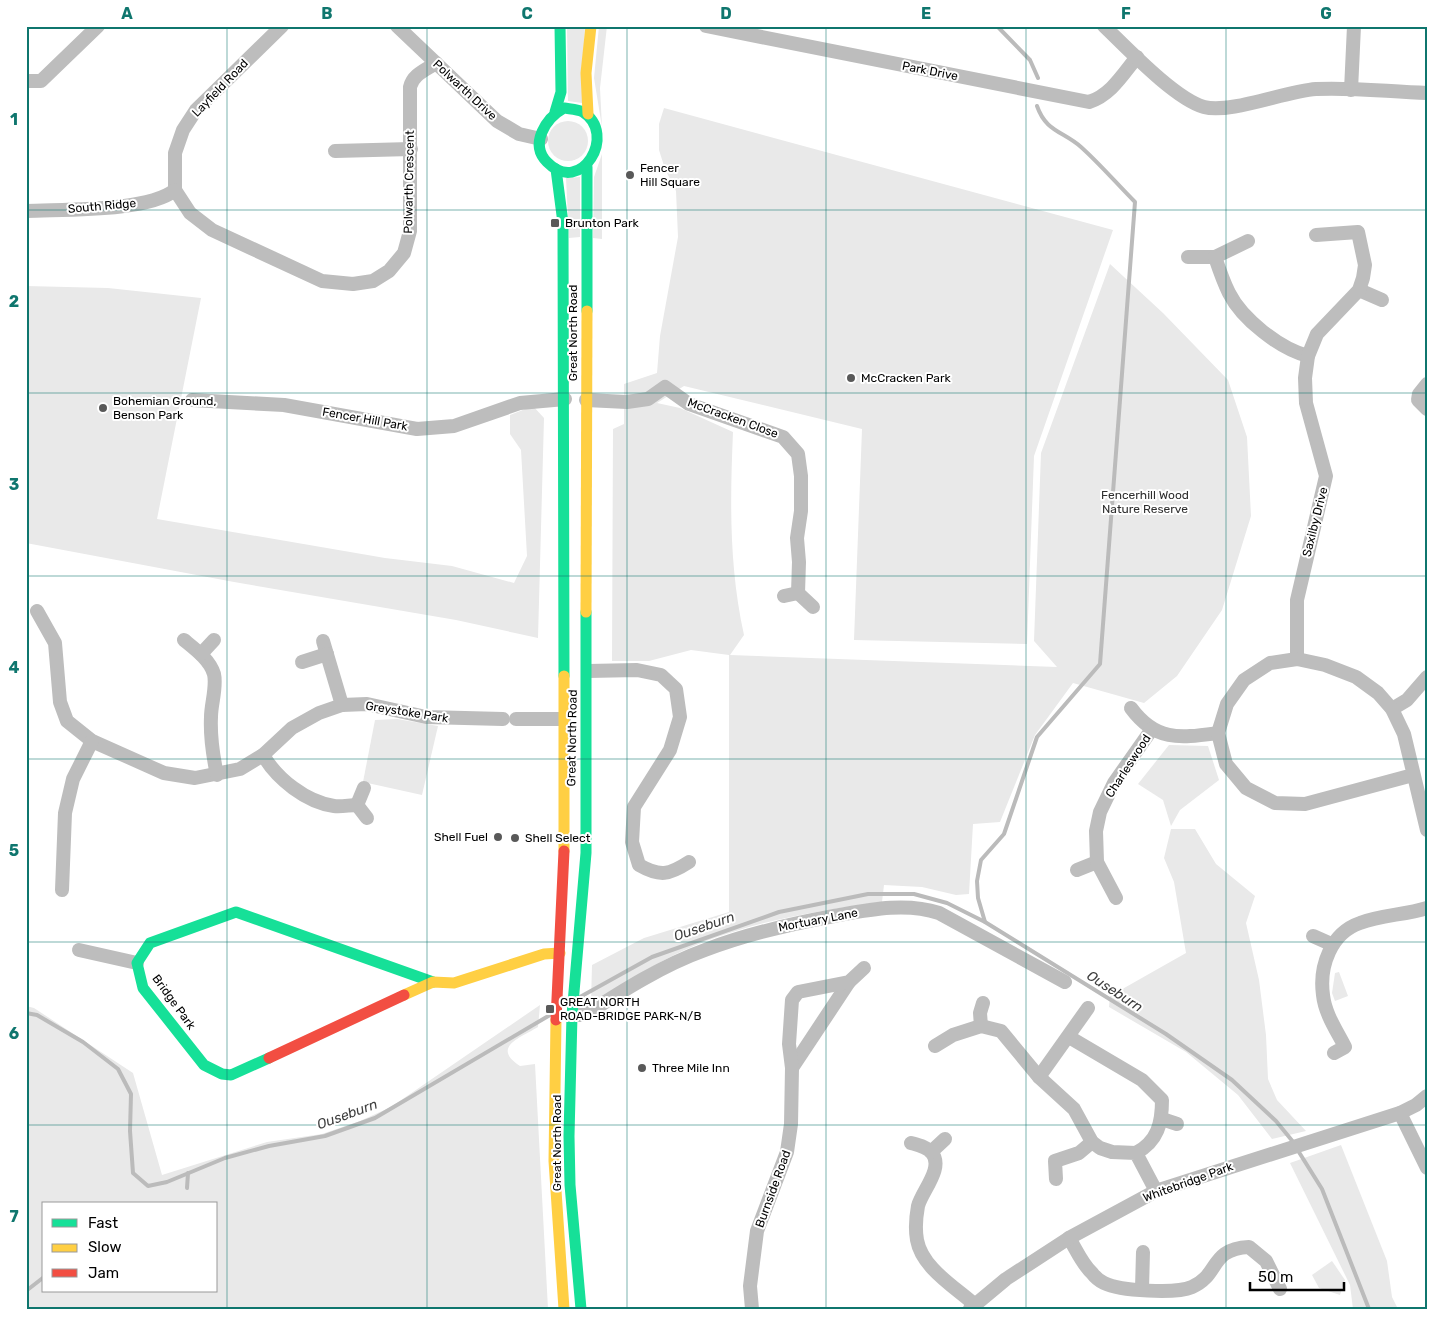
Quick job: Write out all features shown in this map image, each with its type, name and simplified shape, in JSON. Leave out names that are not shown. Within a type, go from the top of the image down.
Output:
[{"type":"main road","points":[[555,112],[561,92],[560,26]]},
{"type":"main road","name":"Great North Road","points":[[581,1309],[570,1185],[572,1016],[586,853],[585,731],[588,671],[587,167],[595,153],[596,140],[595,125],[588,114],[586,73],[591,26]]},
{"type":"main road","points":[[541,139],[547,119],[555,112],[572,108],[588,114]]},
{"type":"main road","name":"Great North Road","points":[[541,139],[543,155],[549,164],[556,169],[563,223],[565,399],[564,856],[556,1022],[554,1161],[564,1309]]},
{"type":"main road","points":[[556,169],[576,171],[587,167]]},
{"type":"main road","name":"Bridge Park","points":[[433,982],[231,1075],[222,1074],[204,1065],[143,988],[137,963],[150,943],[236,912],[433,982],[454,983],[544,954],[560,953]]},
{"type":"street","points":[[26,81],[40,81],[98,26]]},
{"type":"street","name":"Layfield Road","points":[[176,190],[175,153],[183,130],[196,110],[282,26]]},
{"type":"street","name":"Polwarth Drive","points":[[397,26],[410,32],[436,63],[497,121],[519,134],[541,139]]},
{"type":"street","name":"Park Drive","points":[[706,26],[1089,102],[1100,98],[1110,90],[1137,57]]},
{"type":"street","points":[[1104,26],[1137,57],[1190,101],[1204,107],[1230,107],[1296,91],[1352,90],[1427,93]]},
{"type":"street","points":[[1352,90],[1354,26]]},
{"type":"street","name":"Polwarth Crescent","points":[[176,190],[190,213],[212,230],[296,270],[322,281],[353,284],[373,280],[390,271],[404,253],[410,231],[411,80],[436,63]]},
{"type":"street","points":[[335,151],[411,149]]},
{"type":"street","name":"South Ridge","points":[[26,211],[108,207],[149,202],[167,197],[176,190]]},
{"type":"street","points":[[1316,235],[1358,232],[1365,265],[1359,290],[1382,300]]},
{"type":"street","points":[[1188,257],[1215,257],[1248,240]]},
{"type":"street","points":[[1215,257],[1229,294],[1238,307],[1281,346],[1308,356]]},
{"type":"street","name":"Saxilby Drive","points":[[1297,659],[1297,600],[1326,476],[1306,402],[1305,378],[1308,356],[1317,334],[1359,290]]},
{"type":"street","points":[[1427,384],[1419,394],[1418,400],[1427,409]]},
{"type":"street","name":"McCracken Close","points":[[586,400],[626,402],[648,399],[665,387],[689,404],[783,437],[798,454],[801,476],[801,511],[797,538],[799,562],[791,595],[813,607]]},
{"type":"street","name":"Fencer Hill Park","points":[[192,400],[284,405],[417,429],[454,426],[520,403],[565,399]]},
{"type":"street","name":"Greystoke Park","points":[[37,611],[55,643],[60,702],[67,721],[92,741],[164,773],[196,778],[240,769],[263,755],[292,728],[319,713],[342,706],[367,704],[426,717],[564,719]]},
{"type":"street","points":[[184,640],[201,654],[215,676],[210,719],[212,752],[217,775]]},
{"type":"street","points":[[201,654],[214,640]]},
{"type":"street","points":[[302,662],[325,648],[342,706]]},
{"type":"street","points":[[1413,775],[1306,804],[1275,803],[1246,788],[1226,764],[1218,733],[1227,704],[1244,680],[1270,663],[1297,659],[1325,665],[1356,677],[1378,693],[1392,709],[1404,734],[1427,830]]},
{"type":"street","points":[[588,671],[644,672],[660,675],[676,689],[680,717],[670,750],[634,807],[632,842],[639,865],[653,873],[673,872],[689,862]]},
{"type":"street","points":[[1392,709],[1413,694],[1427,677]]},
{"type":"street","name":"Charleswood","points":[[1131,708],[1140,720],[1166,736],[1185,737],[1218,733]]},
{"type":"street","name":"Charleswood","points":[[1116,898],[1098,862],[1096,831],[1100,812],[1114,783],[1152,729]]},
{"type":"street","points":[[62,890],[65,813],[73,778],[92,741]]},
{"type":"street","points":[[263,755],[272,769],[282,778],[317,802],[336,806],[358,805]]},
{"type":"street","points":[[358,805],[364,788]]},
{"type":"street","points":[[358,805],[367,818]]},
{"type":"street","points":[[1077,870],[1098,862]]},
{"type":"street","name":"Mortuary Lane","points":[[572,1016],[585,1016],[650,976],[703,950],[738,938],[799,922],[892,908],[928,910],[940,913],[1065,982]]},
{"type":"street","points":[[1344,1050],[1322,995],[1324,971],[1331,944],[1344,931],[1359,923],[1427,908]]},
{"type":"street","points":[[1313,936],[1331,944]]},
{"type":"street","points":[[78,950],[137,963]]},
{"type":"street","points":[[792,1068],[849,982],[864,968]]},
{"type":"street","name":"Burnside Road","points":[[752,1309],[750,1286],[758,1231],[787,1152],[791,1124],[792,1068],[789,1044],[792,1000],[798,992],[849,982]]},
{"type":"street","points":[[981,1026],[980,1013],[983,1003]]},
{"type":"street","points":[[1039,1077],[1088,1008]]},
{"type":"street","points":[[935,1046],[953,1035],[981,1026],[1001,1031],[1039,1077],[1074,1110],[1092,1142],[1100,1148],[1112,1152],[1136,1153],[1146,1147],[1154,1138],[1162,1119],[1162,1100],[1142,1080],[1069,1037]]},
{"type":"street","name":"Whitebridge Park","points":[[972,1307],[1006,1279],[1069,1238],[1156,1191],[1400,1113],[1416,1105],[1427,1096]]},
{"type":"street","points":[[1400,1113],[1427,1168]]},
{"type":"street","points":[[1162,1119],[1177,1124]]},
{"type":"street","points":[[931,1152],[946,1139]]},
{"type":"street","points":[[1056,1179],[1050,1160],[1079,1153],[1092,1142]]},
{"type":"street","points":[[911,1143],[931,1152],[934,1159],[934,1170],[918,1204],[917,1240],[922,1254],[930,1265],[972,1307]]},
{"type":"street","points":[[1136,1153],[1156,1191]]},
{"type":"street","points":[[1069,1238],[1091,1273],[1104,1283],[1142,1289],[1177,1290],[1192,1287],[1206,1278],[1221,1256],[1234,1248],[1249,1247],[1266,1261],[1280,1288]]},
{"type":"street","points":[[1142,1289],[1143,1252]]},
{"type":"green space","points":[[567,26],[585,26],[582,103],[568,101]]},
{"type":"green space","points":[[599,26],[607,26],[600,88],[602,127],[594,78]]},
{"type":"green space","name":"Fencerhill Wood Nature Reserve","points":[[664,108],[1113,230],[1034,456],[1027,644],[854,640],[862,429],[684,386],[657,403],[680,408],[733,432],[731,483],[733,559],[744,635],[730,655],[1057,667],[1034,641],[1041,453],[1110,264],[1163,313],[1228,380],[1247,437],[1251,516],[1222,610],[1177,676],[1144,703],[1073,683],[1035,735],[1000,822],[973,824],[969,894],[956,895],[922,887],[884,885],[882,902],[776,920],[698,944],[643,972],[591,1003],[592,965],[644,938],[729,912],[729,655],[691,650],[649,661],[612,661],[613,429],[624,424],[624,384],[657,373],[660,336],[678,237],[676,191],[665,169],[659,150],[659,124]]},
{"type":"green space","points":[[572,121],[579,124],[585,130],[588,141],[587,149],[579,158],[572,161],[564,161],[557,158],[549,149],[548,137],[551,130],[560,122]]},
{"type":"green space","points":[[602,154],[602,239],[593,238],[594,177]]},
{"type":"green space","points":[[580,177],[580,237],[569,238],[566,178]]},
{"type":"green space","points":[[26,286],[108,288],[201,298],[157,519],[385,558],[452,566],[514,583],[527,556],[521,450],[510,434],[510,415],[533,406],[544,418],[538,638],[456,620],[234,582],[26,543]]},
{"type":"green space","points":[[397,719],[438,726],[422,795],[363,782],[375,720]]},
{"type":"green space","points":[[1169,745],[1208,746],[1219,780],[1180,810],[1171,826],[1163,800],[1138,784]]},
{"type":"green space","points":[[1171,829],[1195,829],[1216,864],[1255,896],[1246,923],[1259,980],[1266,1035],[1268,1079],[1277,1100],[1306,1131],[1272,1139],[1238,1095],[1186,1052],[1109,1007],[1110,996],[1186,953],[1174,882],[1164,858]]},
{"type":"green space","points":[[1339,972],[1348,996],[1335,1001],[1332,993],[1335,973]]},
{"type":"green space","points":[[540,1005],[538,1027],[511,1044],[508,1048],[508,1053],[520,1066],[535,1064],[548,1309],[26,1309],[26,1006],[34,1008],[133,1073],[162,1175],[267,1142],[322,1134],[360,1121],[391,1107]]},
{"type":"green space","points":[[1341,1145],[1387,1261],[1392,1297],[1398,1309],[1353,1309],[1350,1285],[1290,1163]]},
{"type":"green space","points":[[1332,1261],[1345,1280],[1340,1295],[1319,1288],[1312,1275]]},
{"type":"waterway","points":[[997,26],[1030,60],[1038,78]]},
{"type":"waterway","points":[[985,922],[978,898],[977,881],[981,860],[1004,834],[1037,737],[1100,664],[1135,202],[1081,147],[1050,126],[1041,115],[1037,106]]},
{"type":"waterway","name":"Ouseburn","points":[[580,997],[652,957],[779,912],[868,894],[914,894],[947,903],[985,922],[1166,1034],[1232,1080],[1276,1121],[1294,1143]]},
{"type":"waterway","name":"Ouseburn","points":[[26,1013],[37,1015],[83,1042],[118,1069],[131,1094],[130,1131],[133,1173],[148,1186],[167,1182],[225,1158],[269,1146],[325,1136],[375,1118],[550,1015]]},
{"type":"waterway","name":"Ouseburn","points":[[1297,1149],[1322,1189],[1369,1309]]},
{"type":"waterway","points":[[187,1188],[188,1173]]},
{"type":"waterway","points":[[26,1291],[42,1279]]},
{"type":"traffic: fast","points":[[555,112],[561,92],[560,26]]},
{"type":"traffic: fast","points":[[564,108],[583,112],[593,122],[597,134],[596,147],[591,158],[583,167],[572,172],[560,171],[547,162],[542,155],[540,147],[542,132],[546,125],[557,112],[564,108]]},
{"type":"traffic: fast","points":[[587,167],[587,311]]},
{"type":"traffic: fast","points":[[556,169],[563,223],[564,676]]},
{"type":"traffic: fast","points":[[581,1309],[570,1185],[569,1136],[572,1015],[586,853],[586,612]]},
{"type":"traffic: fast","points":[[269,1058],[231,1075],[222,1074],[204,1065],[143,988],[137,963],[150,943],[236,912],[433,982]]},
{"type":"traffic: slow","points":[[588,114],[586,73],[591,26]]},
{"type":"traffic: slow","points":[[586,612],[587,311]]},
{"type":"traffic: slow","points":[[564,676],[564,851]]},
{"type":"traffic: slow","points":[[404,995],[433,982],[454,983],[544,954],[560,953]]},
{"type":"traffic: slow","points":[[556,1020],[554,1161],[564,1309]]},
{"type":"traffic: jam","points":[[556,1020],[564,851]]},
{"type":"traffic: jam","points":[[269,1058],[404,995]]},
{"type":"place","name":"Fencer Hill Square","points":[[630,175]]},
{"type":"place","name":"Brunton Park","points":[[555,223]]},
{"type":"place","name":"McCracken Park","points":[[851,378]]},
{"type":"place","name":"Bohemian Ground, Benson Park","points":[[103,408]]},
{"type":"place","name":"Shell Fuel","points":[[498,837]]},
{"type":"place","name":"Shell Select","points":[[515,838]]},
{"type":"place","name":"GREAT NORTH ROAD-BRIDGE PARK-N/B","points":[[550,1009]]},
{"type":"place","name":"Three Mile Inn","points":[[642,1068]]}]
